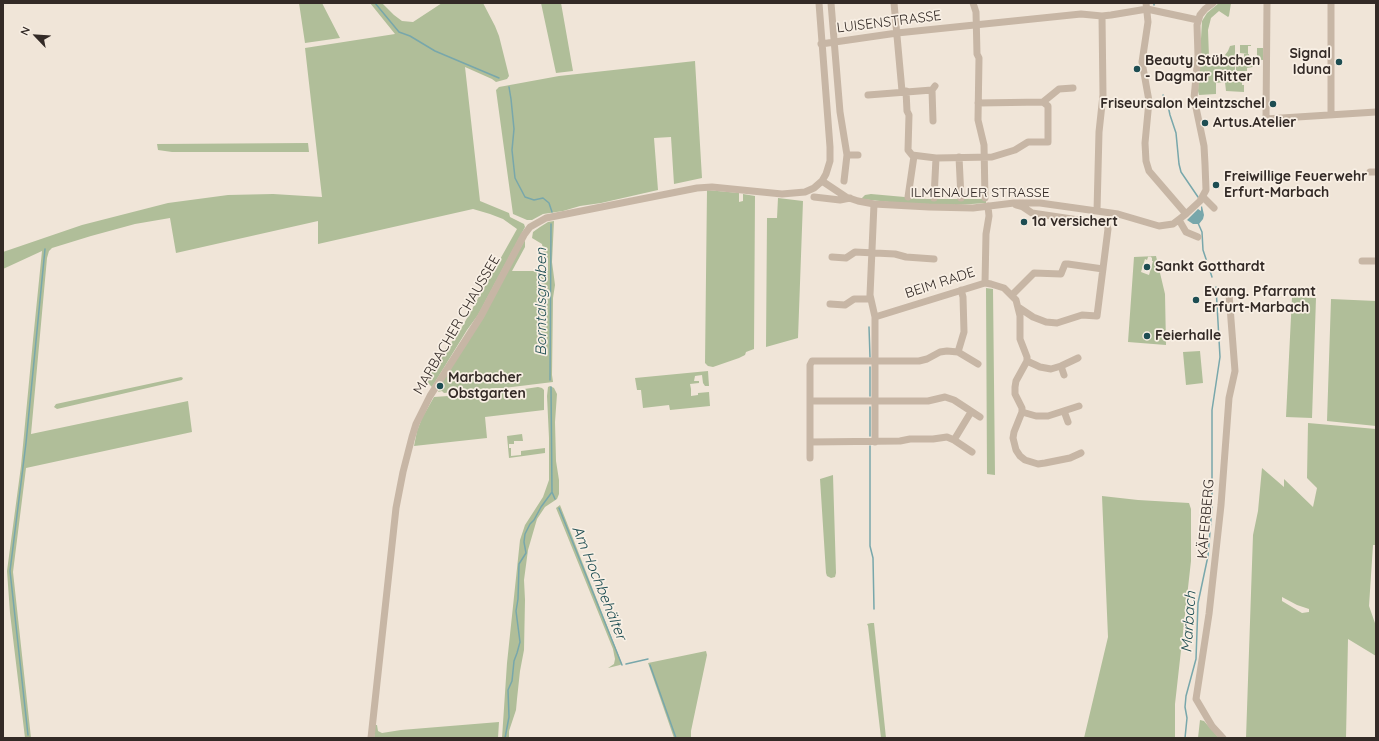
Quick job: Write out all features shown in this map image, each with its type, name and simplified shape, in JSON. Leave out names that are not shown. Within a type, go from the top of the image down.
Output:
[{"type":"street","points":[[818,3],[830,147],[830,162],[826,174],[822,180]]},
{"type":"street","points":[[831,3],[840,112],[847,155],[844,181]]},
{"type":"street","points":[[894,3],[904,91],[909,115],[908,150],[910,154],[914,156],[936,158],[997,156],[1015,150],[1028,142],[1048,142],[1048,106],[1043,102]]},
{"type":"street","points":[[973,3],[976,12],[977,25],[979,71],[978,120],[984,144],[985,198]]},
{"type":"street","points":[[1198,237],[1186,232],[1179,220],[1203,197],[1206,190],[1204,146],[1194,98],[1198,56],[1198,20],[1204,10],[1213,3]]},
{"type":"street","points":[[1267,3],[1266,119],[1376,112]]},
{"type":"street","points":[[1331,3],[1331,115]]},
{"type":"street","points":[[1146,6],[1148,22],[1142,62],[1149,101],[1145,143],[1146,161],[1149,171],[1186,214]]},
{"type":"street","name":"LUISENSTRASSE","points":[[821,44],[897,33],[1080,14],[1102,16],[1146,6],[1198,20]]},
{"type":"street","points":[[1097,212],[1098,132],[1103,96],[1102,16]]},
{"type":"street","points":[[868,95],[934,88],[932,121]]},
{"type":"street","points":[[978,103],[1043,102],[1059,89],[1073,88]]},
{"type":"street","points":[[827,114],[840,112]]},
{"type":"street","points":[[847,155],[858,155]]},
{"type":"street","points":[[908,196],[914,156]]},
{"type":"street","points":[[959,157],[961,198]]},
{"type":"street","points":[[934,198],[936,158]]},
{"type":"street","name":"ILMENAUER STRASSE","points":[[822,180],[850,198],[874,204],[973,208],[1014,203],[1049,204],[1097,212],[1122,214],[1159,226],[1173,224],[1179,220]]},
{"type":"street","name":"MARBACHER CHAUSSEE","points":[[371,738],[396,508],[412,437],[416,424],[430,396],[481,316],[527,230],[537,222],[546,218],[696,188],[712,187],[794,194],[805,192],[814,188],[822,180]]},
{"type":"street","name":"ILMENAUER STRASSE","points":[[814,197],[840,200],[850,198]]},
{"type":"street","points":[[1203,197],[1214,208]]},
{"type":"street","points":[[1014,203],[1032,213],[1107,225],[1108,229],[1097,316],[1083,315],[1057,323],[1046,322],[1033,317],[1018,307]]},
{"type":"street","points":[[874,204],[870,299],[875,317],[875,442]]},
{"type":"street","name":"BEIM RADE","points":[[875,317],[984,283],[986,234],[989,216],[988,206]]},
{"type":"street","points":[[832,258],[846,258],[855,252],[872,252],[895,254],[906,258],[934,260]]},
{"type":"street","points":[[1362,261],[1376,261]]},
{"type":"street","points":[[1012,295],[1034,273],[1061,274],[1065,264],[1103,268]]},
{"type":"street","points":[[984,283],[1001,287],[1012,295],[1016,300],[1020,316],[1020,339],[1027,357],[1027,361],[1014,387],[1015,394],[1022,408],[1013,438],[1016,450],[1025,460],[1038,464],[1070,458],[1081,453]]},
{"type":"street","points":[[958,352],[964,332],[963,297],[961,290]]},
{"type":"street","name":"KÄFERBERG","points":[[1223,738],[1212,726],[1196,699],[1209,614],[1221,505],[1229,398],[1235,371],[1229,294]]},
{"type":"street","points":[[830,304],[845,305],[854,299],[870,299]]},
{"type":"street","points":[[810,458],[810,366],[812,361],[920,361],[943,351],[958,352],[978,364]]},
{"type":"street","points":[[1027,361],[1044,368],[1055,369],[1078,358]]},
{"type":"street","points":[[1061,366],[1064,375]]},
{"type":"street","points":[[810,401],[928,401],[946,397],[954,400],[980,417]]},
{"type":"street","points":[[1022,412],[1044,416],[1079,406]]},
{"type":"street","points":[[1064,411],[1068,422]]},
{"type":"street","points":[[954,440],[971,412]]},
{"type":"street","points":[[810,442],[875,442],[933,439],[940,437],[954,440],[972,452]]},
{"type":"green space","points":[[299,3],[322,3],[340,38],[305,43]]},
{"type":"green space","points":[[370,3],[382,3],[402,21],[413,22],[442,3],[483,3],[499,36],[509,76],[507,79],[496,82],[465,67],[480,201],[509,213],[510,217],[524,224],[525,227],[478,315],[432,387],[425,380],[431,372],[428,367],[457,336],[517,229],[503,219],[490,214],[473,209],[318,244],[318,221],[176,253],[170,218],[135,224],[91,236],[52,248],[49,251],[47,258],[31,434],[188,401],[192,432],[26,468],[13,572],[31,738],[25,738],[10,613],[7,571],[21,466],[42,251],[3,269],[3,252],[82,225],[168,203],[228,195],[273,194],[322,197],[305,48],[395,34]]},
{"type":"green space","points":[[541,3],[561,3],[573,71],[556,73]]},
{"type":"green space","points":[[1219,3],[1231,3],[1229,16],[1228,17],[1219,11],[1211,18],[1208,30],[1209,57],[1217,60],[1222,59],[1230,46],[1235,45],[1235,81],[1242,82],[1242,85],[1244,85],[1244,92],[1226,91],[1225,82],[1216,83],[1216,94],[1199,95],[1202,21],[1207,13]]},
{"type":"green space","points":[[1240,45],[1251,45],[1248,46],[1248,54],[1240,53]]},
{"type":"green space","points":[[1257,48],[1263,48],[1263,60],[1257,60]]},
{"type":"green space","points":[[1244,54],[1249,54],[1248,61],[1253,62],[1253,67],[1247,68],[1247,71],[1236,71],[1236,65],[1241,65],[1241,59],[1244,59]]},
{"type":"green space","points":[[695,61],[702,178],[674,184],[671,137],[654,138],[658,190],[543,214],[532,220],[527,220],[513,214],[496,90],[499,87],[559,76]]},
{"type":"green space","points":[[308,143],[309,152],[172,152],[158,150],[157,144]]},
{"type":"green space","points":[[707,190],[739,193],[739,202],[743,201],[743,194],[755,196],[754,349],[746,352],[745,355],[739,358],[713,367],[708,366],[705,363]]},
{"type":"green space","points":[[871,194],[927,199],[986,199],[986,203],[957,205],[908,204],[861,199],[865,195]]},
{"type":"green space","points":[[778,198],[803,201],[798,338],[766,347],[767,218],[777,218]]},
{"type":"green space","points":[[554,221],[552,262],[555,285],[553,298],[553,382],[504,388],[444,393],[442,391],[438,392],[443,380],[525,240],[525,247],[512,271],[548,271],[548,258],[544,254],[542,244],[532,238],[533,232],[548,222]]},
{"type":"green space","points":[[1149,256],[1147,260],[1145,259],[1141,272],[1149,275],[1153,261],[1150,256],[1156,256],[1165,294],[1166,345],[1128,342],[1134,257]]},
{"type":"green space","points":[[986,288],[993,289],[995,475],[987,474]]},
{"type":"green space","points":[[1292,297],[1316,298],[1312,418],[1286,417]]},
{"type":"green space","points":[[1331,299],[1376,301],[1376,426],[1327,421]]},
{"type":"green space","points":[[1200,351],[1203,383],[1186,385],[1183,352]]},
{"type":"green space","points":[[708,371],[709,386],[705,386],[703,383],[702,375],[695,376],[694,381],[699,381],[699,383],[690,384],[691,396],[698,395],[698,393],[709,392],[710,406],[670,410],[669,405],[643,408],[641,390],[637,390],[635,378]]},
{"type":"green space","points":[[181,377],[183,378],[182,380],[57,409],[54,407],[56,404]]},
{"type":"green space","points":[[550,386],[554,388],[557,394],[555,422],[559,494],[557,499],[545,507],[537,519],[528,550],[524,580],[524,650],[516,710],[509,731],[509,738],[502,738],[507,663],[520,540],[525,525],[543,497],[549,480],[547,396],[548,387]]},
{"type":"green space","points":[[538,387],[544,390],[544,410],[485,417],[487,438],[414,446],[417,431],[422,418],[434,397],[504,392]]},
{"type":"green space","points":[[1308,423],[1376,429],[1376,545],[1373,545],[1369,606],[1376,626],[1376,656],[1348,639],[1346,738],[1246,738],[1253,535],[1258,511],[1262,468],[1284,487],[1284,479],[1313,507],[1317,488],[1307,478]],"holes":[[[1282,597],[1297,605],[1309,609],[1309,612],[1302,613],[1282,601]]]},
{"type":"green space","points":[[522,434],[523,441],[514,441],[514,444],[509,444],[509,448],[511,448],[511,456],[521,455],[521,451],[545,448],[545,453],[509,458],[507,436]]},
{"type":"green space","points":[[833,475],[836,573],[835,577],[831,578],[827,576],[826,573],[820,479]]},
{"type":"green space","points":[[1102,496],[1189,503],[1191,509],[1191,561],[1175,704],[1175,738],[1084,738],[1108,637]]},
{"type":"green space","points":[[560,505],[622,664],[620,665],[608,668],[614,664],[615,659],[613,649],[556,508]]},
{"type":"green space","points":[[874,623],[886,738],[881,738],[867,624]]},
{"type":"green space","points":[[706,651],[707,655],[691,731],[691,738],[674,738],[648,663]]},
{"type":"green space","points":[[1200,720],[1204,721],[1219,738],[1198,738]]},
{"type":"green space","points":[[499,722],[498,738],[374,738],[375,725],[377,725],[378,731],[382,733],[401,730]]},
{"type":"water","points":[[1202,206],[1204,215],[1199,224],[1193,224],[1187,220],[1198,209],[1201,211]]},
{"type":"waterway","name":"Borntalsgraben","points":[[375,3],[399,32],[410,36],[435,51],[499,78]]},
{"type":"waterway","name":"Borntalsgraben","points":[[509,87],[514,129],[512,150],[515,178],[525,197],[534,200],[543,198],[549,203],[552,212]]},
{"type":"waterway","name":"Marbach","points":[[1163,95],[1167,101],[1176,133],[1181,172],[1198,197]]},
{"type":"waterway","name":"Marbach","points":[[1198,223],[1202,232],[1203,250],[1212,277]]},
{"type":"waterway","name":"Borntalsgraben","points":[[550,380],[551,224]]},
{"type":"waterway","points":[[28,735],[10,571],[26,443],[45,249]]},
{"type":"waterway","name":"Marbach","points":[[1212,501],[1212,410],[1220,357],[1216,287]]},
{"type":"waterway","points":[[869,327],[870,357]]},
{"type":"waterway","points":[[870,367],[870,396]]},
{"type":"waterway","name":"Borntalsgraben","points":[[505,738],[509,717],[508,690],[512,681],[514,661],[520,642],[516,611],[518,599],[519,564],[526,553],[524,542],[525,534],[530,524],[552,492],[551,387]]},
{"type":"waterway","points":[[870,407],[870,436]]},
{"type":"waterway","points":[[870,446],[870,546],[873,558],[874,609]]},
{"type":"waterway","name":"Borntalsgraben","points":[[552,492],[555,499]]},
{"type":"waterway","name":"Marbach","points":[[1185,738],[1187,718],[1185,707],[1186,696],[1196,659],[1198,603],[1208,556],[1212,507]]},
{"type":"waterway","name":"Am Hochbehälter","points":[[559,508],[622,665]]},
{"type":"waterway","name":"Am Hochbehälter","points":[[626,664],[648,659]]},
{"type":"waterway","name":"Am Hochbehälter","points":[[650,665],[676,738]]},
{"type":"place","name":"Signal Iduna","points":[[1339,62]]},
{"type":"place","name":"Beauty Stübchen - Dagmar Ritter","points":[[1137,69]]},
{"type":"place","name":"Friseursalon Meintzschel","points":[[1273,104]]},
{"type":"place","name":"Artus.Atelier","points":[[1205,123]]},
{"type":"place","name":"Freiwillige Feuerwehr Erfurt-Marbach","points":[[1216,185]]},
{"type":"place","name":"1a versichert","points":[[1024,222]]},
{"type":"place","name":"Sankt Gotthardt","points":[[1147,267]]},
{"type":"place","name":"Evang. Pfarramt Erfurt-Marbach","points":[[1196,300]]},
{"type":"place","name":"Feierhalle","points":[[1147,336]]},
{"type":"place","name":"Marbacher Obstgarten","points":[[440,386]]}]
